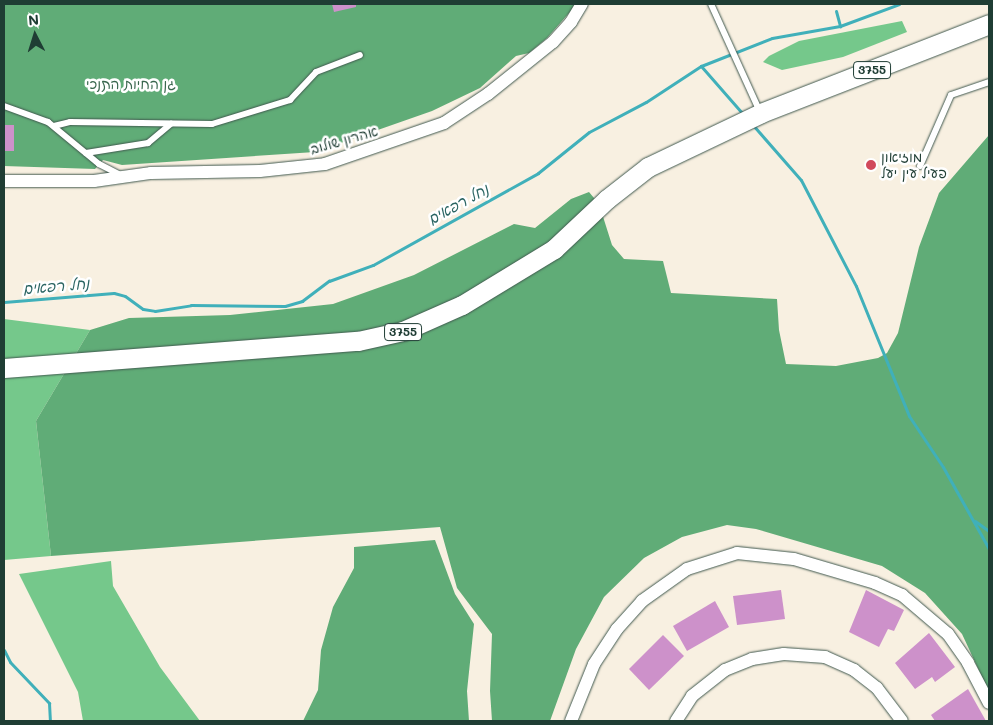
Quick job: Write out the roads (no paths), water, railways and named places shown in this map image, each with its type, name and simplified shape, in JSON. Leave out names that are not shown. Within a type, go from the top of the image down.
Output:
[{"type":"main road","name":"3755","points":[[4,368],[358,341],[404,331],[462,305],[554,249],[607,199],[648,167],[752,117],[989,24]]},
{"type":"street","name":"אהרון שולוב","points":[[4,181],[66,181],[260,171],[325,164],[421,133],[444,123],[473,105],[553,42],[572,22],[582,4]]},
{"type":"street","points":[[571,721],[583,686],[598,658],[642,601],[688,569],[737,553],[794,559],[875,583],[902,595],[948,634],[968,662],[989,703]]},
{"type":"street","points":[[676,721],[692,696],[725,670],[752,659],[784,654],[825,657],[844,664],[876,688],[902,721]]},
{"type":"lane","points":[[711,4],[745,83],[752,117]]},
{"type":"lane","points":[[54,126],[70,122],[212,124],[290,100],[316,72],[360,55]]},
{"type":"lane","points":[[920,166],[951,95],[989,82]]},
{"type":"lane","points":[[4,106],[54,126],[86,153],[124,177]]},
{"type":"lane","points":[[86,153],[148,142],[171,124]]},
{"type":"waterway","name":"נחל רפאים","points":[[4,302],[114,293],[125,296],[143,309],[155,311],[191,305],[285,306],[302,301],[329,281],[373,265],[538,173],[589,132],[646,102],[701,66],[772,38],[840,26],[899,4]]},
{"type":"waterway","points":[[836,11],[840,26]]},
{"type":"waterway","points":[[701,66],[743,114]]},
{"type":"waterway","points":[[752,124],[801,180],[856,286],[909,416],[943,467],[989,549]]},
{"type":"waterway","points":[[975,521],[989,531]]},
{"type":"waterway","points":[[4,650],[10,662],[49,703],[50,721]]},
{"type":"place","name":"מוזיאון פעיל עין יעל","points":[[871,165]]},
{"type":"park label","name":"גן החיות התנכי","points":[[131,84]]}]
